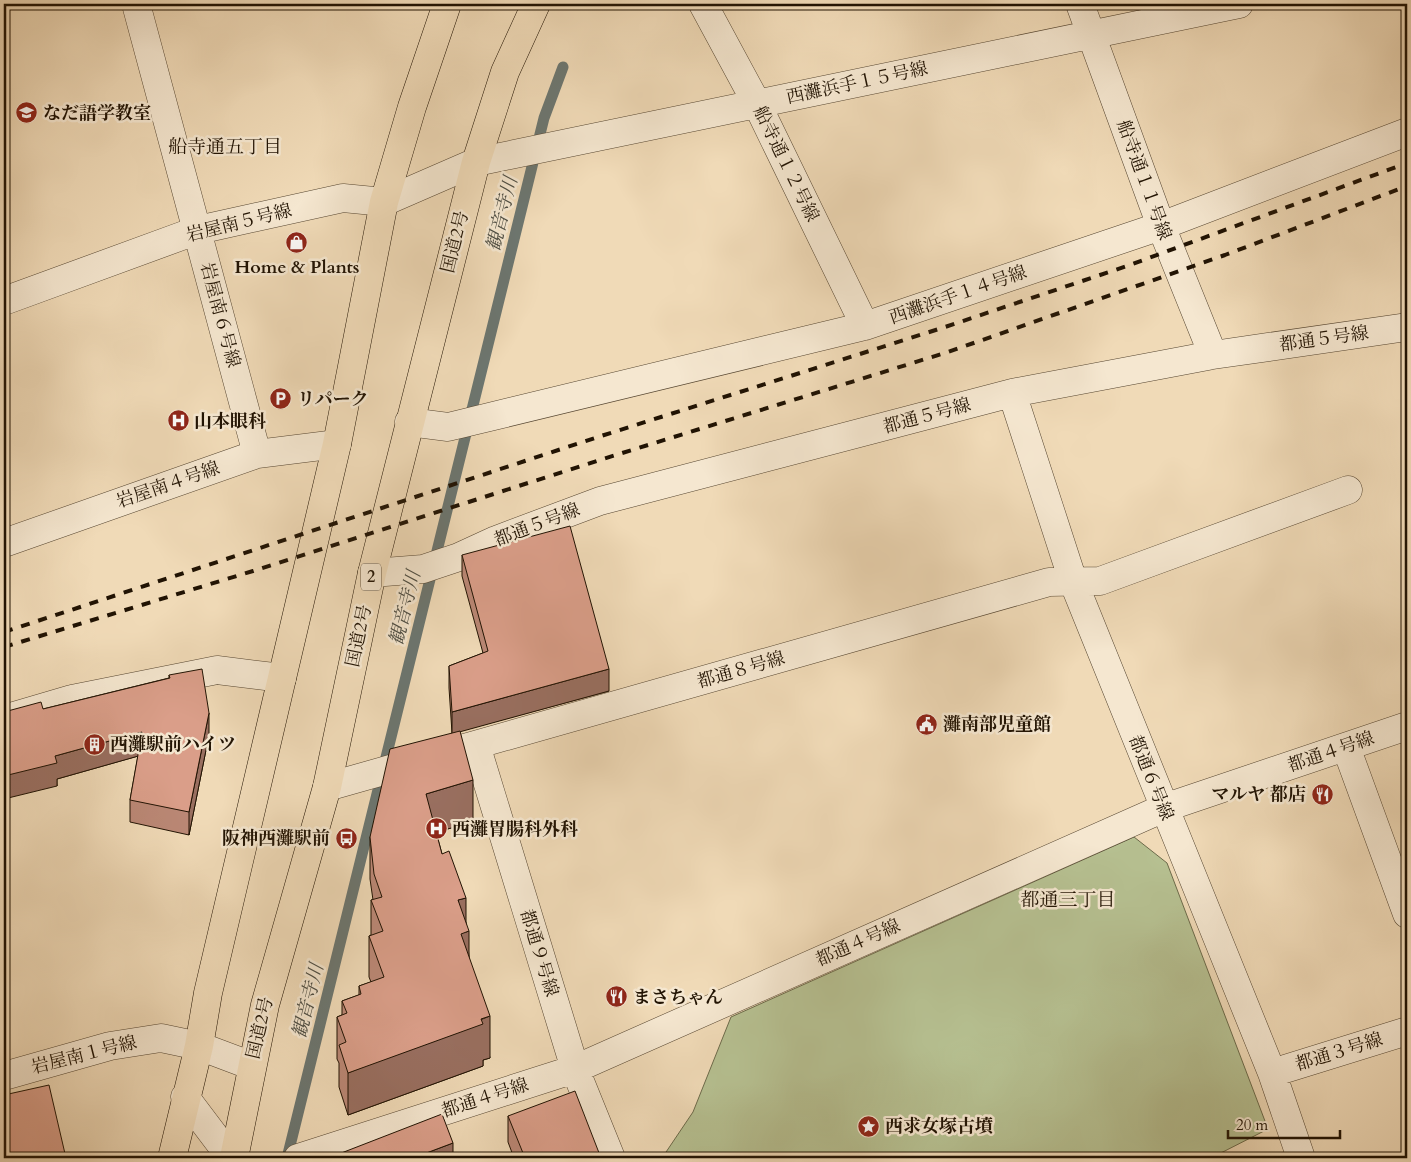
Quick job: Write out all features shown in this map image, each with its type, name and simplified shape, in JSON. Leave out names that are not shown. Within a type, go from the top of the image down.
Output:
[{"type":"highway","points":[[172,1158],[185,1097],[199,1046],[208,993],[337,444],[384,202],[412,106],[447,4]]},
{"type":"highway","name":"国道2号","points":[[232,1158],[265,1005],[327,787],[372,573],[476,162],[505,72],[536,4]]},
{"type":"street","name":"岩屋南６号線","points":[[136,4],[257,454]]},
{"type":"street","name":"船寺通１２号線","points":[[704,4],[757,104],[865,326]]},
{"type":"street","name":"船寺通１１号線","points":[[1080,4],[1161,226],[1213,356]]},
{"type":"street","name":"西灘浜手１５号線","points":[[476,162],[1239,4]]},
{"type":"street","name":"西灘浜手１４号線","points":[[409,422],[448,427],[865,326],[1161,226],[1407,132]]},
{"type":"street","name":"岩屋南５号線","points":[[4,301],[198,230],[343,198],[384,202],[476,162]]},
{"type":"street","name":"都通５号線","points":[[372,573],[423,569],[459,557],[496,540],[600,501],[1012,393],[1213,356],[1407,327]]},
{"type":"street","name":"都通６号線","points":[[1012,393],[1073,581],[1272,1073],[1301,1158]]},
{"type":"street","name":"岩屋南４号線","points":[[4,543],[257,454],[337,444]]},
{"type":"street","name":"都通８号線","points":[[327,787],[1049,582],[1100,581],[1348,490]]},
{"type":"street","points":[[4,719],[72,699],[217,670],[282,678]]},
{"type":"street","name":"都通４号線","points":[[303,1157],[575,1069],[1164,808],[1407,726]]},
{"type":"street","name":"都通９号線","points":[[476,745],[575,1069],[611,1158]]},
{"type":"street","points":[[1346,746],[1407,914]]},
{"type":"street","name":"都通３号線","points":[[1272,1073],[1407,1031]]},
{"type":"street","name":"岩屋南１号線","points":[[4,1076],[110,1046],[161,1038],[199,1046],[252,1066]]},
{"type":"street","points":[[185,1097],[232,1158]]},
{"type":"green space","points":[[1134,837],[1167,863],[1268,1129],[1211,1158],[662,1158],[693,1112],[731,1017]]},
{"type":"building","points":[[570,526],[609,669],[452,712],[449,666],[488,651],[462,555]]},
{"type":"building","points":[[202,669],[209,713],[189,812],[130,800],[142,732],[55,756],[57,763],[4,776],[4,712],[41,702],[43,709],[170,678],[169,675]]},
{"type":"building","points":[[460,731],[473,780],[426,794],[442,854],[449,851],[466,898],[458,900],[469,931],[461,934],[490,1016],[481,1019],[483,1024],[348,1073],[339,1045],[346,1042],[337,1017],[347,1013],[342,1001],[361,994],[359,986],[384,977],[369,936],[383,931],[371,900],[382,897],[374,874],[370,837],[390,749]]},
{"type":"building","points":[[49,1085],[66,1158],[4,1158],[4,1095]]},
{"type":"building","points":[[575,1091],[601,1158],[525,1158],[508,1116]]},
{"type":"building","points":[[442,1114],[453,1143],[421,1155],[422,1158],[331,1157]]},
{"type":"waterway","name":"観音寺川","points":[[287,1158],[544,118],[563,67]]},
{"type":"railway","points":[[4,632],[601,436],[942,328],[1127,266],[1407,163]]},
{"type":"railway","points":[[4,647],[253,571],[603,459],[948,352],[1225,255],[1407,186]]},
{"type":"place","name":"なだ語学教室","points":[[27,113]]},
{"type":"place","name":"Home & Plants","points":[[297,242]]},
{"type":"place","name":"リパーク","points":[[281,399]]},
{"type":"place","name":"山本眼科","points":[[178,421]]},
{"type":"place","name":"灘南部児童館","points":[[927,724]]},
{"type":"place","name":"西灘駅前ハイツ","points":[[94,744]]},
{"type":"place","name":"マルヤ 都店","points":[[1322,794]]},
{"type":"place","name":"西灘胃腸科外科","points":[[436,829]]},
{"type":"place","name":"阪神西灘駅前","points":[[346,838]]},
{"type":"place","name":"まさちゃん","points":[[617,997]]},
{"type":"place","name":"西求女塚古墳","points":[[869,1126]]},
{"type":"district","name":"船寺通五丁目","points":[[225,147]]},
{"type":"district","name":"都通三丁目","points":[[1068,900]]}]
